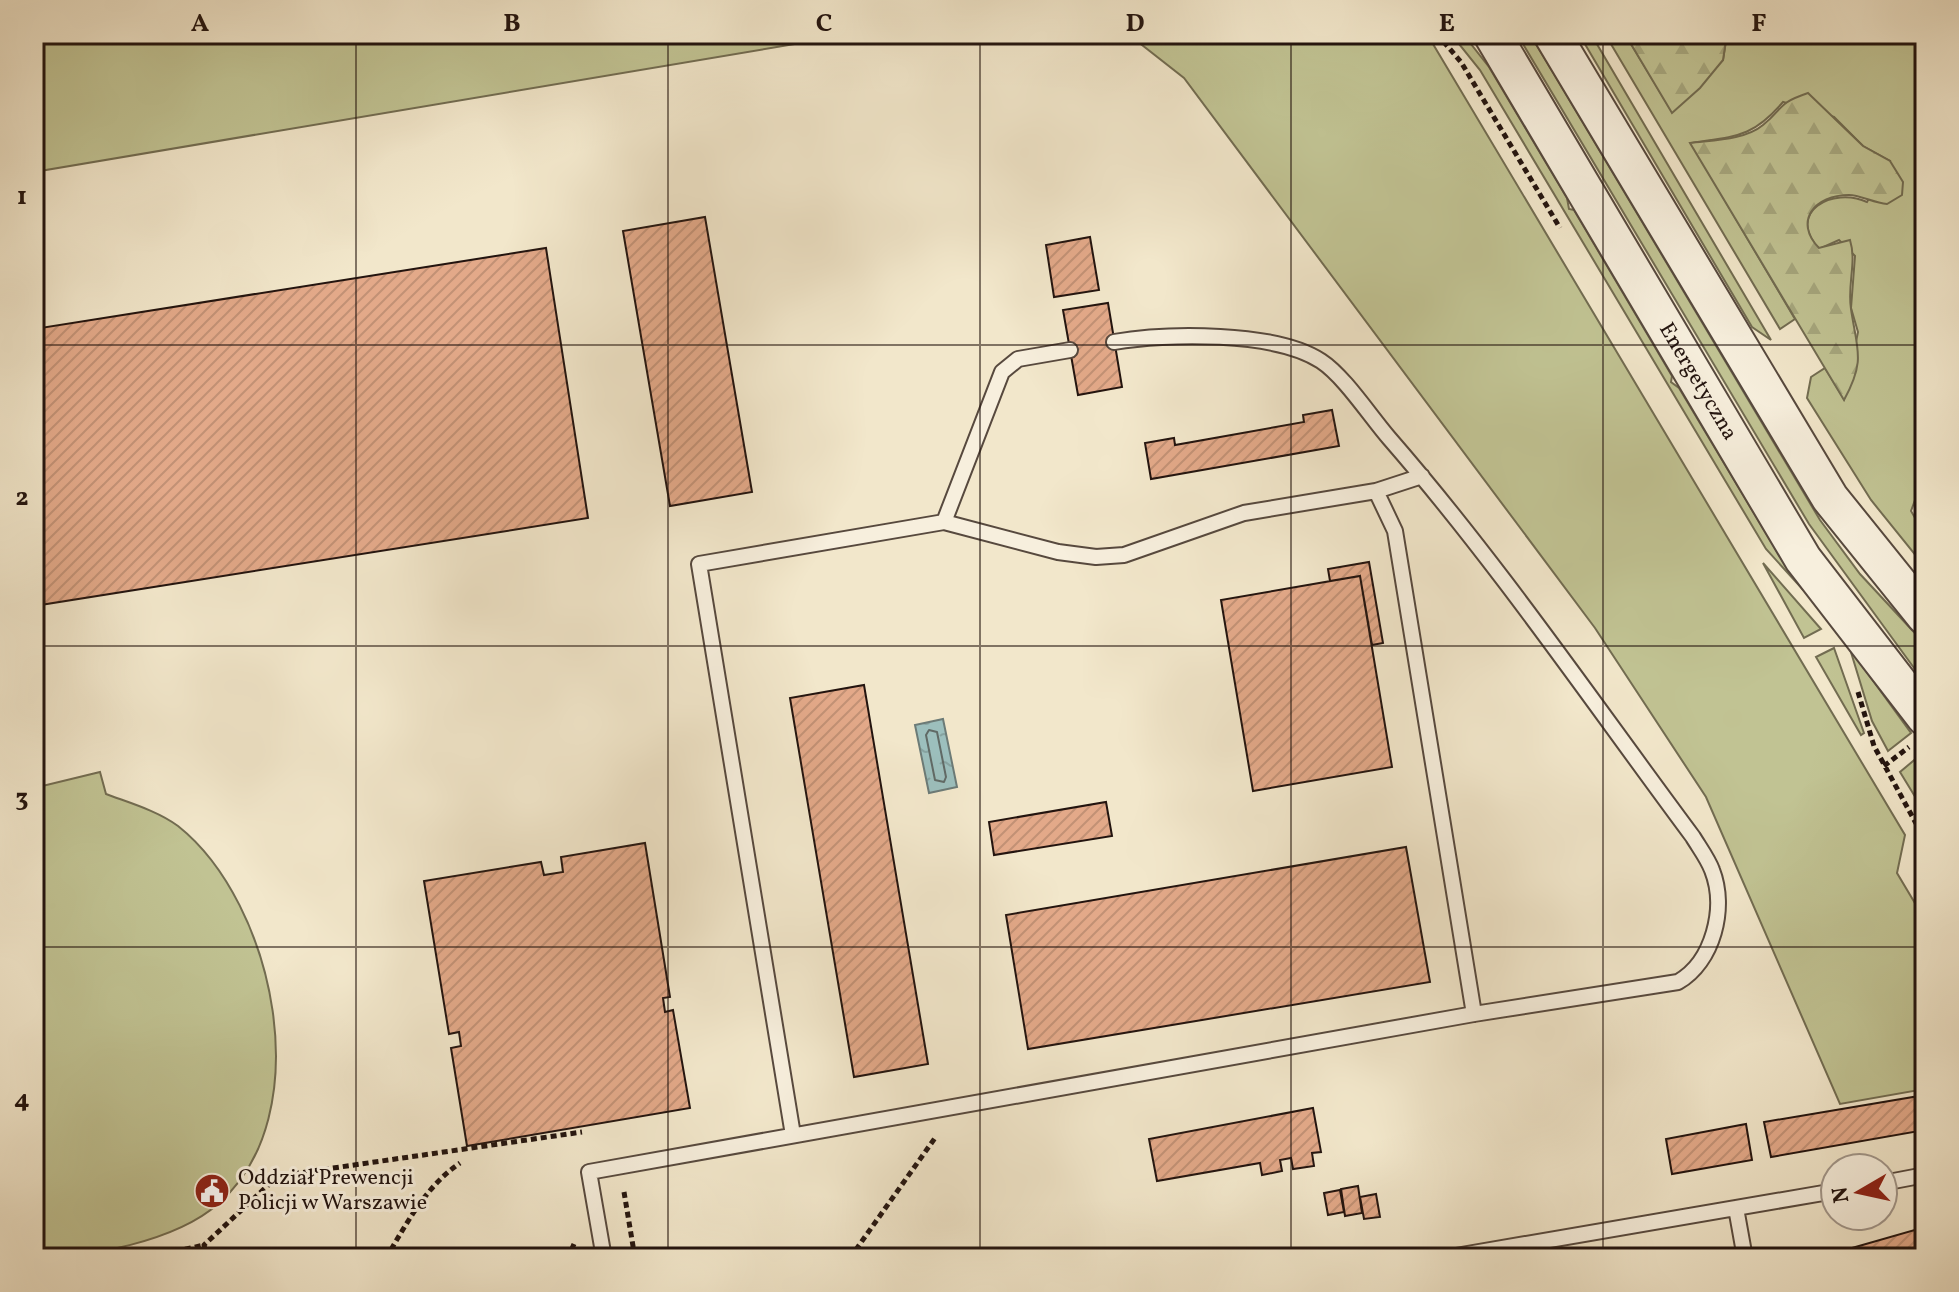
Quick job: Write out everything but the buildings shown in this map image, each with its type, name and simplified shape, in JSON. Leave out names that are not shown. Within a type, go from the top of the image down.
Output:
[{"type":"street","name":"Energetyczna","points":[[1492,34],[1803,559],[1925,717]]},
{"type":"street","points":[[1552,34],[1830,498],[1925,616]]},
{"type":"lane","points":[[604,1258],[589,1172],[1474,1014],[1678,982],[1695,972],[1709,950],[1718,913],[1713,872],[1693,837],[1422,476],[1323,362],[1296,348],[1186,335],[1157,335],[1114,342]]},
{"type":"lane","points":[[944,522],[1002,372],[1018,359],[1070,350]]},
{"type":"lane","points":[[793,1135],[699,564],[944,522],[1058,552],[1096,557],[1124,555],[1244,513],[1376,491],[1422,476]]},
{"type":"lane","points":[[1376,491],[1395,531],[1474,1014]]},
{"type":"lane","points":[[1899,1180],[1925,1175]]},
{"type":"lane","points":[[1444,1258],[1819,1194]]},
{"type":"lane","points":[[1736,1208],[1745,1258]]},
{"type":"path","points":[[1884,766],[1925,840]]},
{"type":"path","points":[[850,1258],[956,1107]]},
{"type":"path","points":[[146,1258],[204,1245],[278,1176],[582,1132]]},
{"type":"path","points":[[386,1258],[421,1201],[441,1176],[460,1163]]},
{"type":"path","points":[[625,1196],[635,1258]]},
{"type":"path","points":[[204,1245],[207,1258]]},
{"type":"green space","points":[[34,34],[854,34],[34,172]]},
{"type":"green space","points":[[1128,34],[1427,34],[1905,835],[1897,873],[1925,920],[1925,1089],[1840,1104],[1706,797],[1595,628],[1184,78]]},
{"type":"green space","points":[[1451,34],[1463,34],[1489,67],[1567,198],[1569,209],[1574,210],[1672,376],[1671,382],[1679,388],[1791,575],[1817,605],[1766,549],[1480,70]]},
{"type":"green space","points":[[1517,34],[1530,34],[1820,520],[1860,574],[1925,644],[1925,683],[1809,524]]},
{"type":"green space","points":[[1579,34],[1591,34],[1771,340],[1752,327]]},
{"type":"green space","points":[[1605,34],[1625,34],[1672,112],[1723,60],[1727,34],[1925,34],[1925,473],[1911,511],[1925,535],[1925,567],[1871,500],[1807,398],[1811,377],[1825,368],[1844,399],[1858,332],[1851,308],[1855,256],[1839,240],[1819,249],[1810,236],[1807,224],[1810,214],[1828,200],[1840,197],[1867,202],[1890,161],[1863,146],[1834,117],[1783,102],[1752,129],[1720,139],[1691,143],[1795,319],[1780,329]]},
{"type":"green space","points":[[1625,34],[1727,34],[1723,60],[1700,88],[1672,113]]},
{"type":"green space","points":[[1808,93],[1863,146],[1890,161],[1903,182],[1902,195],[1887,204],[1853,195],[1837,196],[1818,205],[1808,219],[1811,238],[1819,248],[1850,240],[1852,249],[1850,300],[1858,355],[1855,375],[1844,400],[1690,143],[1747,134],[1763,125],[1786,103]]},
{"type":"green space","points":[[1763,563],[1821,629],[1804,638]]},
{"type":"green space","points":[[1834,648],[1864,733],[1861,735],[1816,657]]},
{"type":"green space","points":[[1850,649],[1911,733],[1888,751],[1872,721]]},
{"type":"green space","points":[[1925,751],[1925,813],[1900,772]]},
{"type":"green space","points":[[100,772],[106,794],[153,812],[178,826],[212,861],[240,905],[260,956],[273,1011],[276,1066],[268,1119],[250,1166],[218,1204],[179,1228],[130,1245],[80,1255],[34,1258],[34,788]]},
{"type":"water","points":[[943,719],[957,787],[929,793],[915,725]]},
{"type":"place","name":"Oddział Prewencji Policji w Warszawie","points":[[212,1191]]}]
